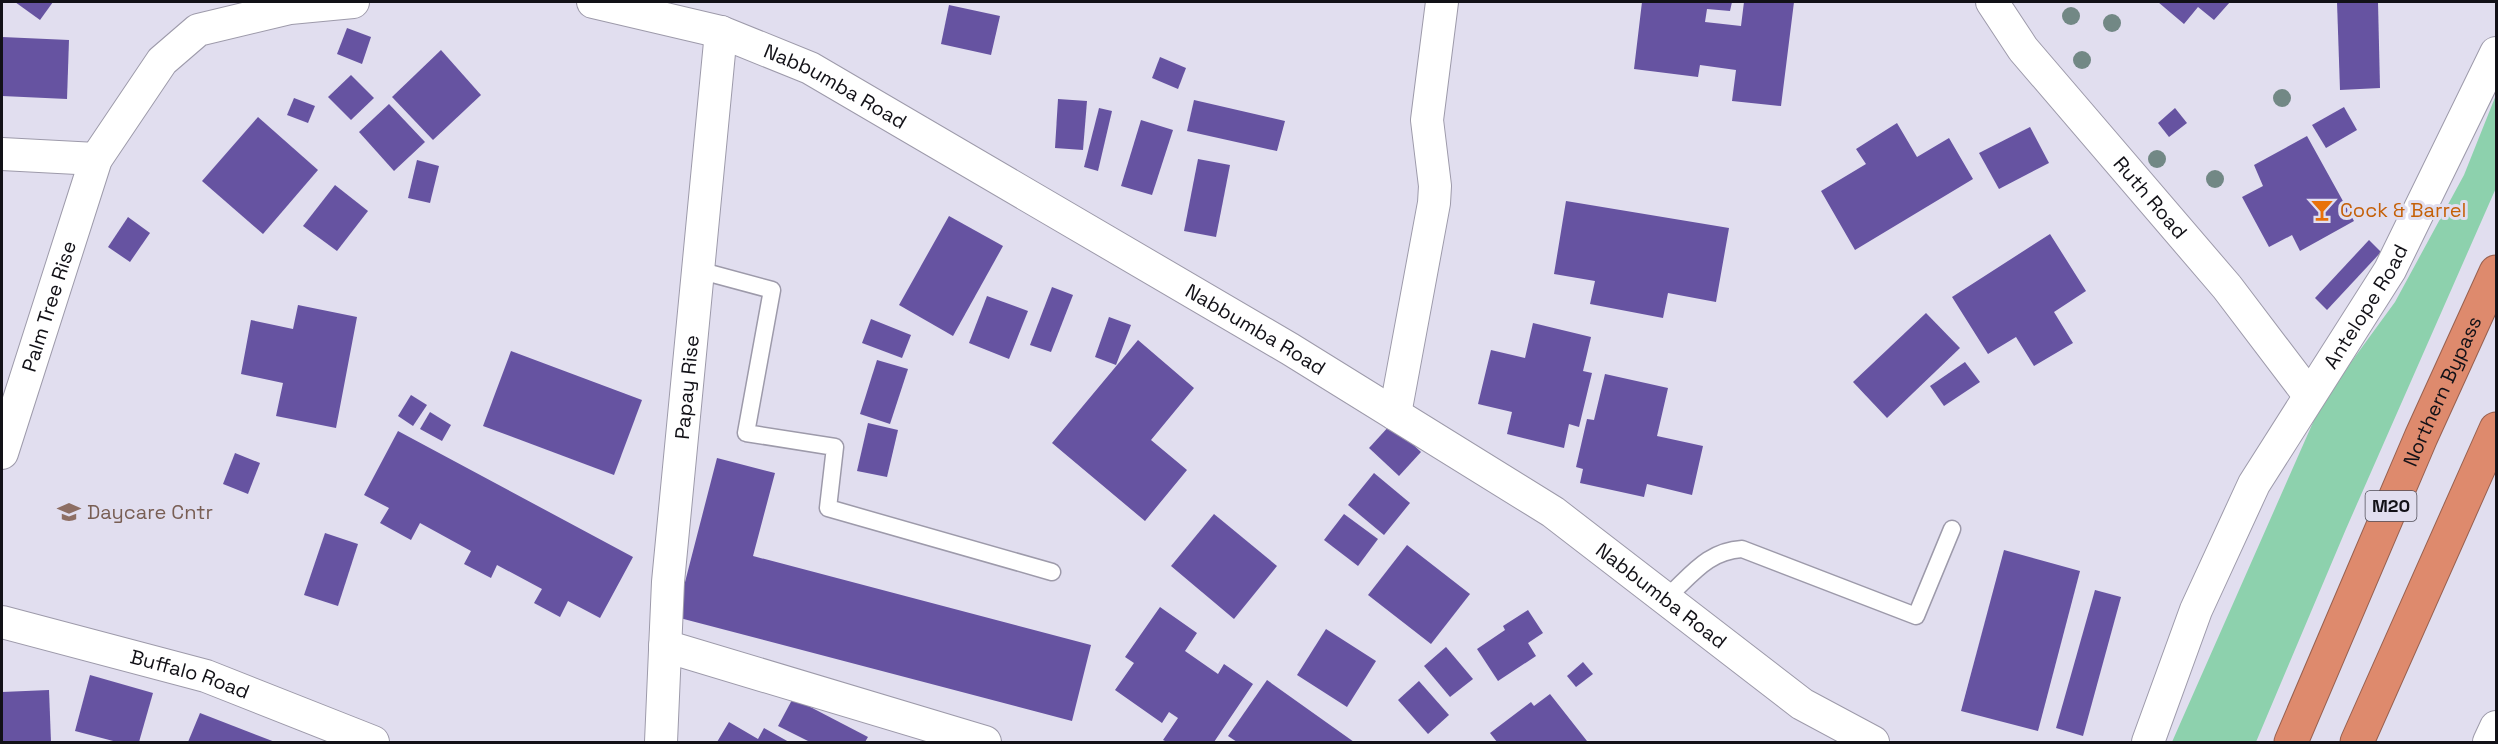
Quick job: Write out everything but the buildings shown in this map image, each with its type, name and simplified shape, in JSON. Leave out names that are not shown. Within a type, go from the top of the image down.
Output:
[{"type":"highway","name":"Northern Bypass","points":[[2291,742],[2421,437],[2496,272]]},
{"type":"highway","points":[[2357,742],[2496,429]]},
{"type":"street","name":"Palm Tree Rise","points":[[2,453],[96,159],[162,62],[198,30],[291,8],[353,2]]},
{"type":"street","name":"Nabbumba Road","points":[[593,2],[721,32],[810,68],[1290,349],[1553,512],[1802,704],[1874,742]]},
{"type":"street","points":[[1395,414],[1434,203],[1435,186],[1427,120],[1442,2]]},
{"type":"street","name":"Ruth Road","points":[[1992,2],[2023,49],[2227,287],[2309,395]]},
{"type":"street","name":"Papay Rise","points":[[661,742],[668,582],[721,32]]},
{"type":"street","name":"Antelope Road","points":[[2148,742],[2200,599],[2254,484],[2390,270],[2496,53]]},
{"type":"street","points":[[2,154],[96,159]]},
{"type":"street","name":"Buffalo Road","points":[[2,622],[206,676],[372,742]]},
{"type":"street","points":[[665,646],[985,742]]},
{"type":"street","points":[[2489,742],[2496,727]]},
{"type":"lane","points":[[698,270],[772,290],[746,433],[835,447],[828,508],[1052,573]]},
{"type":"lane","points":[[1666,598],[1710,557],[1724,550],[1742,549],[1916,616],[1952,529]]},
{"type":"green space","points":[[2496,95],[2496,188],[2346,529],[2256,742],[2172,742],[2322,402],[2395,302],[2464,175]]},
{"type":"place","name":"Cock & Barrel","points":[[2322,210]]},
{"type":"place","name":"Daycare Cntr","points":[[69,512]]}]
